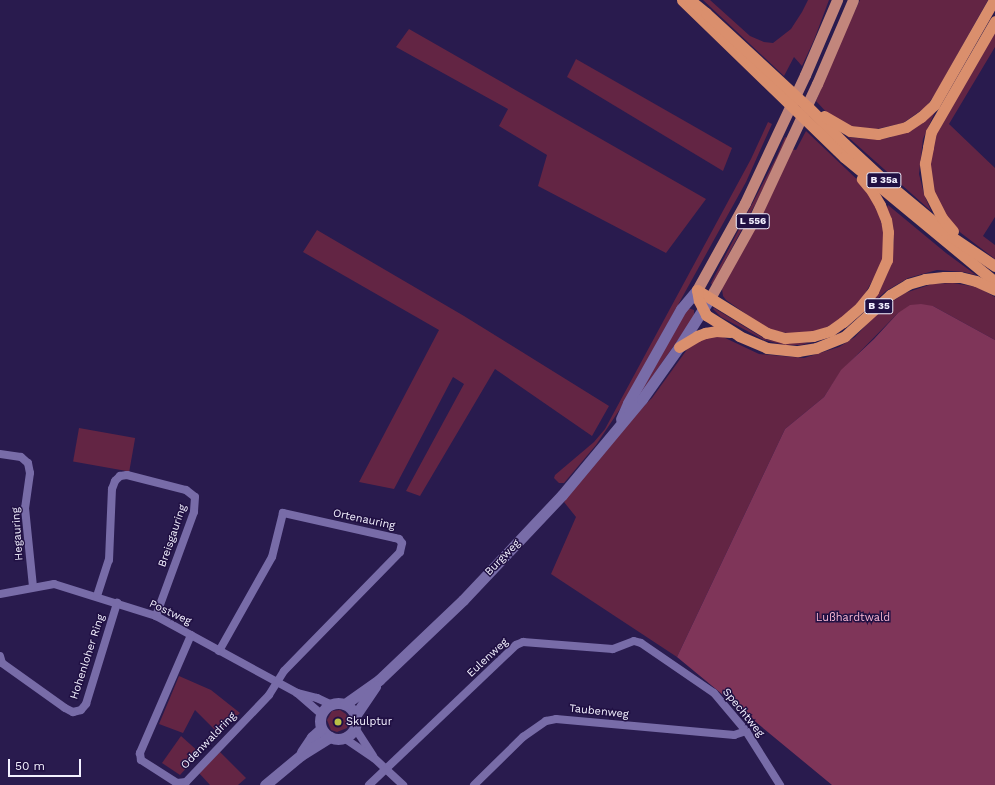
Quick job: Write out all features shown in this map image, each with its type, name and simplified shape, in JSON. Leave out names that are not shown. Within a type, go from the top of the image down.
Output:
[{"type":"highway","name":"B 35a","points":[[682,0],[844,157],[995,282]]},
{"type":"highway","name":"B 35a","points":[[689,0],[706,13],[808,106],[845,144],[886,182],[928,218],[967,247]]},
{"type":"highway","points":[[808,106],[837,124],[857,132],[878,134],[906,127],[934,105],[974,38],[994,0]]},
{"type":"highway","points":[[995,21],[931,132],[925,163],[929,193],[933,204],[942,218],[967,247],[995,266]]},
{"type":"highway","points":[[697,290],[767,333],[795,338],[813,336],[830,331],[860,307],[873,291],[882,274],[887,260],[888,232],[880,204],[872,191],[844,157]]},
{"type":"highway","name":"B 35","points":[[702,309],[712,320],[734,333],[767,348],[798,351],[816,348],[845,336],[890,295],[908,284],[925,279],[960,277],[976,281],[995,290]]},
{"type":"highway","points":[[697,290],[702,309]]},
{"type":"highway","name":"B 35","points":[[679,347],[705,333],[716,331],[734,333]]},
{"type":"main road","name":"L 556","points":[[697,290],[745,203],[805,75],[837,0]]},
{"type":"main road","name":"L 556","points":[[710,298],[753,221],[817,84],[853,0]]},
{"type":"street","name":"Burgweg","points":[[618,427],[628,403],[681,309],[697,290]]},
{"type":"street","name":"Burgweg","points":[[345,704],[379,680],[463,600],[562,495],[642,400],[679,347],[710,298]]},
{"type":"street","name":"Hegauring","points":[[0,454],[21,457],[28,463],[30,473],[25,508],[33,587]]},
{"type":"street","name":"Breisgauring","points":[[97,596],[108,560],[112,489],[115,481],[120,476],[127,475],[186,490],[195,497],[194,512],[156,616]]},
{"type":"street","name":"Ortenauring","points":[[219,651],[272,557],[283,514],[400,540],[403,548],[400,552],[284,671],[276,682]]},
{"type":"street","name":"Postweg","points":[[0,594],[54,584],[97,596],[156,616],[297,693],[321,714]]},
{"type":"street","name":"Hohenloher Ring","points":[[0,656],[2,663],[65,708],[73,712],[81,710],[86,704],[117,603]]},
{"type":"street","name":"Odenwaldring","points":[[191,634],[140,753],[141,760],[177,783],[186,782],[269,695],[276,682]]},
{"type":"street","name":"Spechtweg","points":[[634,641],[641,643],[714,693],[746,731],[780,785]]},
{"type":"street","name":"Eulenweg","points":[[369,785],[516,646],[523,642],[613,649],[634,641]]},
{"type":"street","name":"Burgweg","points":[[355,716],[379,680]]},
{"type":"street","name":"Postweg","points":[[297,693],[317,698],[330,704]]},
{"type":"street","points":[[330,737],[321,728],[321,714],[330,704],[345,704],[350,707],[355,716],[355,728],[374,758]]},
{"type":"street","name":"Taubenweg","points":[[474,785],[523,737],[546,721],[556,718],[734,735],[746,731]]},
{"type":"street","points":[[301,755],[312,737],[321,728]]},
{"type":"street","points":[[344,738],[355,728]]},
{"type":"street","points":[[265,785],[301,755],[330,737],[344,738],[374,758],[403,785]]},
{"type":"shaded area","points":[[703,0],[710,0],[750,36],[764,42],[773,43],[791,29],[808,0],[829,0],[814,40],[802,66],[794,57],[784,76]]},
{"type":"shaded area","points":[[860,0],[988,0],[935,94],[926,107],[903,123],[872,130],[850,126],[829,115],[816,101],[824,82],[822,81]]},
{"type":"shaded area","points":[[995,6],[994,12],[934,114],[923,139],[919,174],[924,194],[931,211],[848,137],[868,139],[889,138],[917,126]]},
{"type":"shaded area","points":[[409,29],[706,199],[666,253],[538,186],[547,155],[499,126],[508,109],[396,47]]},
{"type":"shaded area","points":[[995,29],[995,47],[949,124],[995,168],[995,217],[983,236],[995,245],[995,259],[961,233],[949,221],[935,197],[929,168],[937,128]]},
{"type":"shaded area","points":[[576,59],[732,148],[723,171],[567,77]]},
{"type":"shaded area","points":[[768,122],[772,124],[746,182],[622,406],[596,445],[564,483],[559,483],[554,478],[555,475],[594,442],[605,429],[751,159]]},
{"type":"shaded area","points":[[806,131],[864,186],[877,207],[884,233],[884,252],[881,265],[862,299],[839,320],[825,328],[808,333],[793,334],[775,331],[759,323],[726,300],[723,296],[722,289],[723,282],[791,149],[796,150]]},
{"type":"shaded area","points":[[785,137],[787,138],[757,201],[712,285],[711,283],[777,156]]},
{"type":"shaded area","points":[[888,205],[946,253],[976,275],[964,272],[937,270],[908,278],[886,291],[845,328],[823,339],[801,345],[785,345],[764,340],[721,317],[713,309],[714,308],[765,339],[779,342],[807,343],[827,336],[882,283],[887,274],[891,264],[894,240],[887,208]]},
{"type":"shaded area","points":[[317,230],[464,316],[609,406],[592,436],[495,369],[420,496],[406,491],[464,384],[453,377],[394,489],[359,482],[439,330],[303,252]]},
{"type":"shaded area","points":[[953,283],[977,287],[995,297],[995,340],[933,306],[898,313],[841,371],[824,397],[785,429],[677,657],[551,574],[576,517],[564,502],[628,421],[652,398],[691,344],[711,335],[721,336],[759,354],[804,358],[839,347],[855,337],[881,309],[905,293],[932,284]]},
{"type":"shaded area","points":[[688,308],[694,310],[694,317],[633,404],[681,315]]},
{"type":"shaded area","points":[[79,428],[135,438],[129,471],[73,461]]},
{"type":"shaded area","points":[[179,676],[211,690],[240,713],[218,733],[195,710],[183,733],[159,724]]},
{"type":"shaded area","points":[[340,710],[346,714],[349,721],[347,728],[337,732],[331,730],[327,720],[332,711]]},
{"type":"shaded area","points":[[181,736],[200,753],[180,775],[162,763]]},
{"type":"shaded area","points":[[220,752],[246,778],[238,785],[210,785],[199,773]]},
{"type":"green space","name":"Lußhardtwald","points":[[921,304],[933,306],[995,340],[995,785],[832,785],[677,657],[785,429],[824,397],[841,370],[874,339],[898,313],[910,305]]},
{"type":"place","name":"Skulptur","points":[[338,722]]}]
